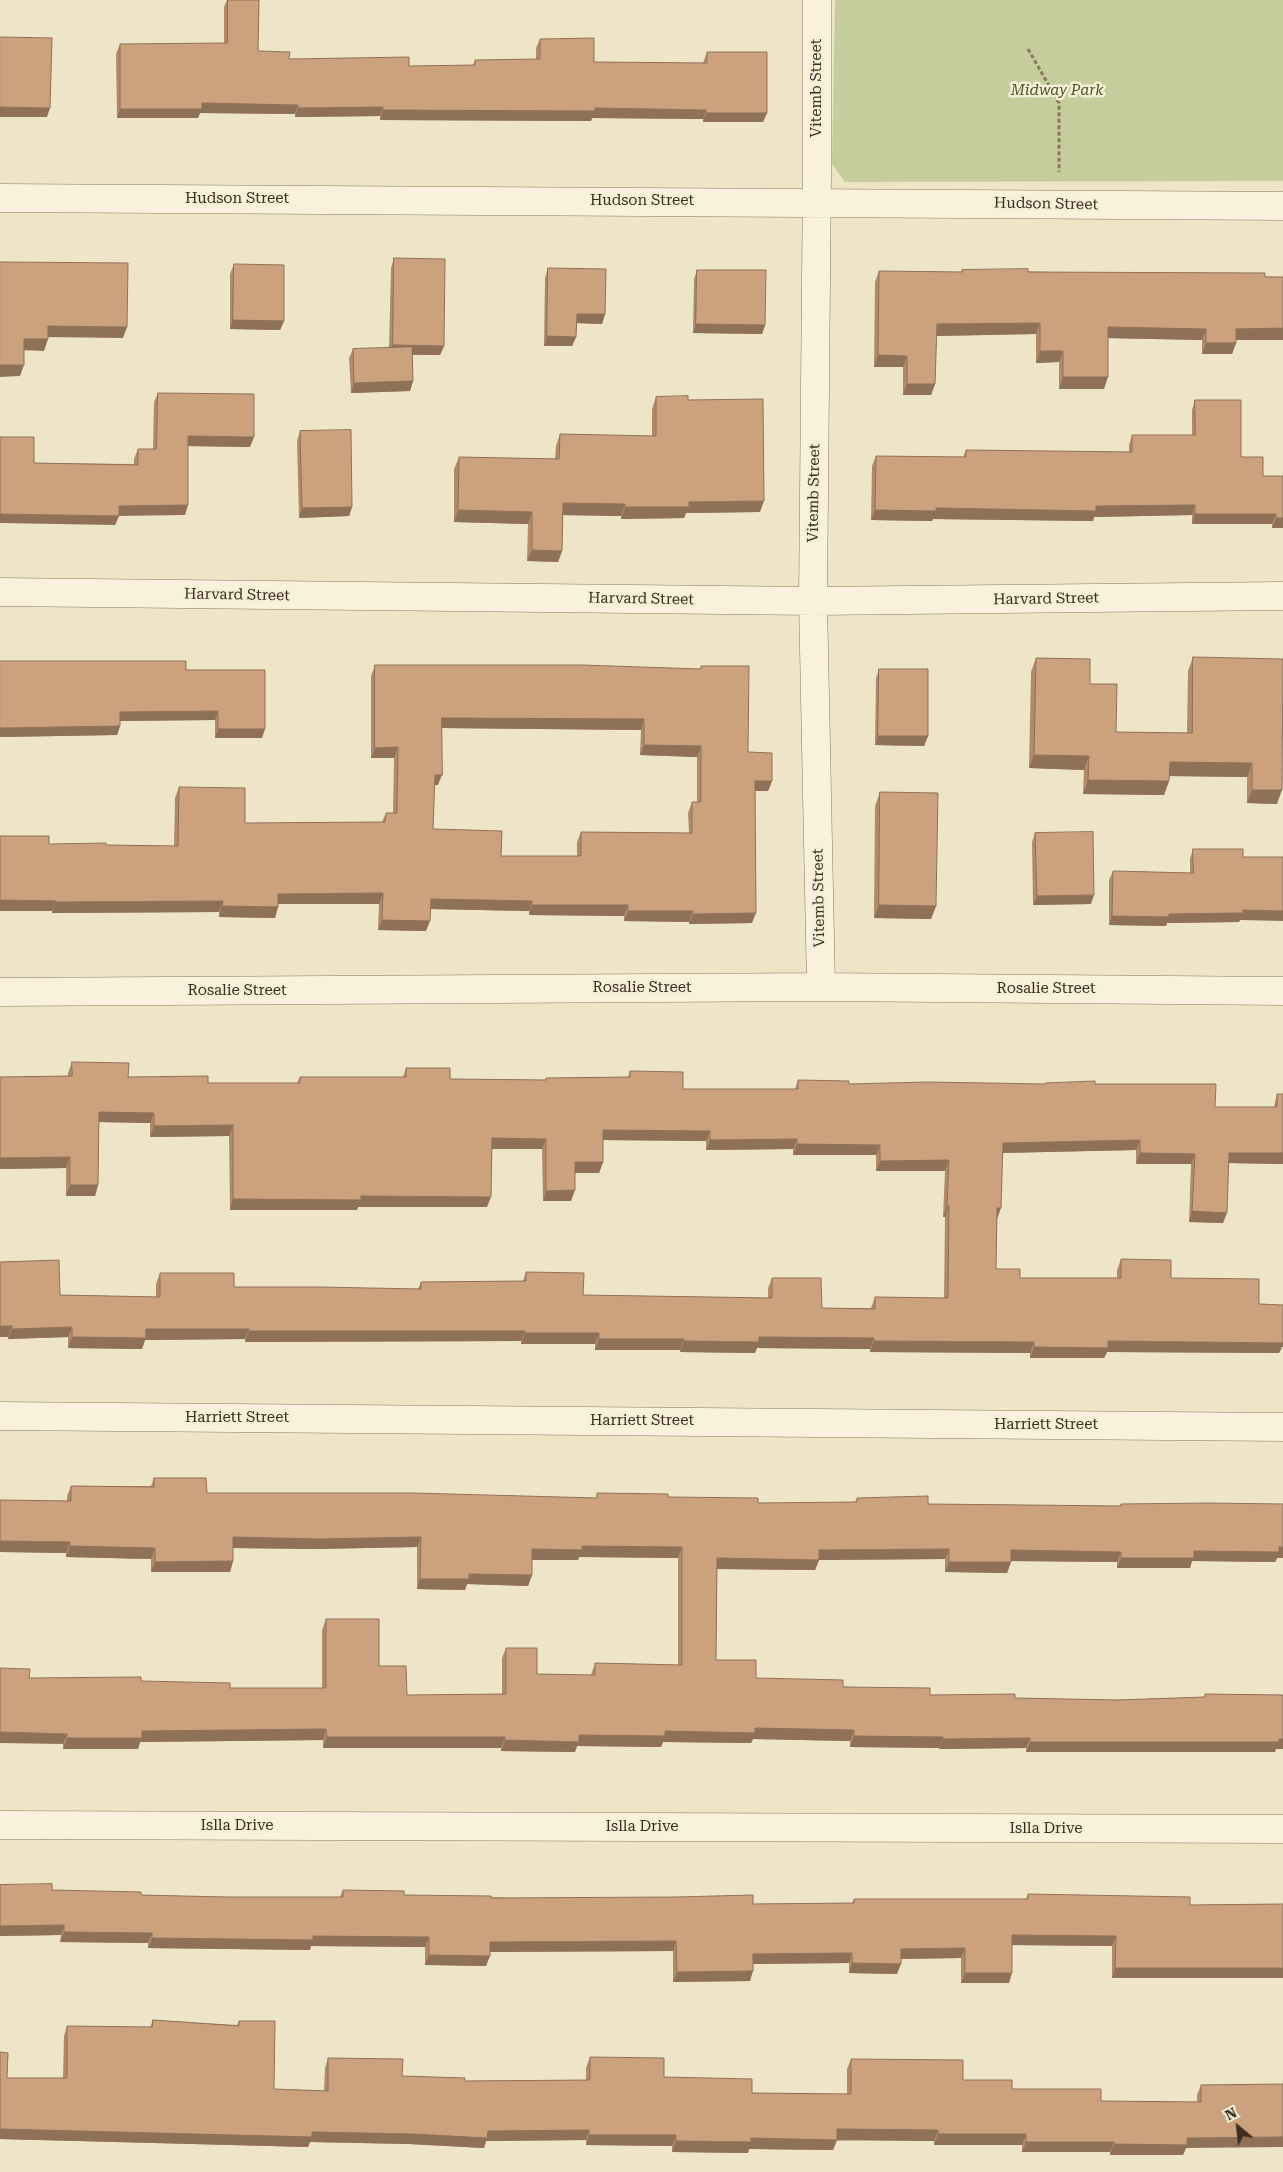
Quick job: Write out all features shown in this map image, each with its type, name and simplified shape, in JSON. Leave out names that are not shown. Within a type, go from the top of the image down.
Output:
[{"type":"street","name":"Vitemb Street","points":[[816,0],[813,601],[820,987]]},
{"type":"street","name":"Hudson Street","points":[[0,198],[1283,206]]},
{"type":"street","name":"Harvard Street","points":[[0,592],[813,601],[1283,596]]},
{"type":"street","name":"Rosalie Street","points":[[0,992],[820,987],[1283,991]]},
{"type":"street","name":"Harriett Street","points":[[0,1416],[1283,1427]]},
{"type":"street","name":"Islla Drive","points":[[0,1825],[1283,1830]]},
{"type":"path","points":[[1028,49],[1059,103],[1059,172]]},
{"type":"green space","name":"Midway Park","points":[[835,0],[1283,0],[1283,181],[845,182],[832,164]]},
{"type":"building","points":[[228,0],[259,0],[258,51],[290,52],[289,59],[409,57],[409,66],[475,65],[475,60],[540,59],[540,39],[594,38],[594,62],[707,63],[707,52],[767,52],[767,113],[706,113],[706,110],[595,108],[595,111],[383,110],[383,107],[298,108],[298,105],[202,103],[202,109],[120,109],[120,44],[227,43]]},
{"type":"building","points":[[0,37],[52,38],[50,108],[0,107]]},
{"type":"building","points":[[394,258],[445,259],[444,346],[393,345]]},
{"type":"building","points":[[0,262],[128,263],[127,327],[48,326],[48,339],[24,339],[24,365],[0,365]]},
{"type":"building","points":[[234,264],[284,265],[284,321],[233,320]]},
{"type":"building","points":[[548,268],[606,269],[605,314],[577,314],[576,337],[547,336]]},
{"type":"building","points":[[1028,269],[1028,272],[1265,273],[1265,277],[1283,277],[1283,328],[1236,329],[1236,343],[1206,343],[1206,329],[1108,327],[1108,377],[1063,377],[1063,351],[1040,351],[1040,323],[937,324],[935,384],[907,384],[907,356],[878,355],[879,271],[962,272],[962,270]]},
{"type":"building","points":[[697,270],[766,270],[765,325],[696,324]]},
{"type":"building","points":[[412,347],[413,381],[354,383],[353,349]]},
{"type":"building","points":[[158,393],[254,394],[254,437],[188,436],[188,505],[119,506],[119,516],[0,514],[0,437],[34,437],[34,463],[138,465],[138,449],[156,449]]},
{"type":"building","points":[[688,396],[688,400],[763,399],[764,501],[689,502],[689,507],[625,507],[625,504],[563,503],[562,551],[532,550],[532,512],[458,510],[459,457],[559,459],[560,434],[656,436],[656,397]]},
{"type":"building","points":[[1195,400],[1241,400],[1241,457],[1263,457],[1263,476],[1283,476],[1283,518],[1276,518],[1276,514],[1195,514],[1195,505],[1096,506],[1096,511],[936,508],[936,511],[875,510],[876,456],[966,457],[966,450],[1132,452],[1132,435],[1195,435]]},
{"type":"building","points":[[351,430],[352,507],[302,508],[300,431]]},
{"type":"building","points":[[1193,657],[1283,659],[1282,790],[1252,790],[1252,763],[1170,762],[1169,781],[1088,780],[1089,756],[1034,755],[1036,658],[1090,659],[1090,684],[1117,684],[1116,732],[1192,733]]},
{"type":"building","points":[[0,661],[186,661],[186,670],[265,670],[265,729],[218,729],[218,711],[120,712],[120,726],[0,728]]},
{"type":"building","points":[[375,665],[582,665],[701,669],[701,666],[749,666],[748,752],[772,753],[772,781],[755,781],[756,913],[693,914],[693,911],[628,911],[628,905],[532,905],[532,901],[431,899],[430,921],[382,920],[383,893],[278,894],[278,907],[222,906],[223,901],[56,902],[0,900],[0,836],[49,836],[49,844],[106,843],[106,845],[178,846],[179,787],[245,788],[245,823],[385,822],[386,813],[397,813],[398,747],[375,748]],"holes":[[[442,718],[644,719],[644,745],[701,746],[701,802],[692,802],[692,833],[581,832],[581,856],[501,856],[502,831],[433,829],[435,775],[442,775]]]},
{"type":"building","points":[[879,669],[928,669],[928,736],[878,736]]},
{"type":"building","points":[[880,792],[938,793],[936,906],[879,905]]},
{"type":"building","points":[[1093,832],[1094,895],[1037,896],[1035,833]]},
{"type":"building","points":[[1193,849],[1243,849],[1243,857],[1283,857],[1283,911],[1243,910],[1243,913],[1169,914],[1169,917],[1112,916],[1113,871],[1193,873]]},
{"type":"building","points":[[72,1062],[129,1063],[128,1077],[208,1076],[208,1083],[300,1083],[300,1077],[406,1077],[406,1068],[450,1068],[450,1079],[546,1080],[546,1078],[630,1077],[630,1071],[683,1072],[683,1089],[798,1089],[798,1080],[849,1081],[849,1084],[927,1082],[1045,1084],[1095,1081],[1095,1084],[1216,1084],[1215,1107],[1277,1107],[1277,1094],[1283,1094],[1283,1153],[1229,1153],[1227,1213],[1192,1211],[1195,1154],[1140,1153],[1140,1140],[1003,1143],[1001,1208],[997,1208],[996,1269],[1020,1269],[1020,1278],[1121,1278],[1121,1259],[1171,1260],[1171,1278],[1259,1279],[1259,1304],[1283,1305],[1283,1343],[1108,1341],[1108,1348],[1034,1347],[1034,1342],[874,1341],[874,1338],[759,1337],[759,1342],[684,1341],[684,1339],[599,1339],[599,1333],[525,1333],[525,1331],[249,1331],[249,1329],[146,1329],[146,1338],[72,1337],[72,1327],[12,1329],[12,1326],[0,1326],[0,1262],[59,1260],[60,1295],[160,1297],[160,1273],[234,1273],[234,1287],[421,1289],[421,1282],[526,1281],[526,1272],[584,1273],[583,1295],[772,1298],[772,1278],[821,1278],[822,1308],[875,1309],[875,1297],[948,1298],[949,1206],[947,1206],[949,1160],[880,1161],[880,1145],[797,1144],[797,1139],[710,1140],[710,1131],[603,1130],[603,1162],[575,1162],[575,1190],[546,1191],[546,1139],[492,1138],[491,1197],[361,1196],[361,1200],[233,1199],[233,1125],[154,1126],[154,1113],[99,1112],[98,1185],[70,1185],[70,1157],[0,1158],[0,1077],[72,1076]]},
{"type":"building","points":[[154,1478],[206,1478],[207,1493],[413,1493],[597,1498],[597,1493],[668,1494],[668,1497],[758,1498],[758,1503],[857,1502],[857,1498],[928,1496],[928,1504],[1121,1506],[1121,1504],[1283,1504],[1283,1547],[1279,1547],[1279,1552],[1194,1551],[1194,1558],[1121,1558],[1121,1552],[1011,1550],[1011,1562],[949,1562],[949,1549],[819,1550],[819,1560],[717,1558],[716,1660],[756,1660],[756,1678],[843,1680],[843,1687],[930,1688],[930,1695],[1015,1694],[1015,1698],[1117,1700],[1205,1697],[1205,1694],[1283,1695],[1283,1739],[1279,1739],[1279,1742],[1030,1742],[1030,1738],[943,1739],[943,1737],[854,1736],[854,1730],[755,1728],[755,1733],[665,1731],[665,1736],[579,1735],[579,1742],[505,1740],[505,1737],[327,1737],[326,1729],[142,1731],[142,1738],[67,1738],[67,1734],[0,1732],[0,1668],[30,1669],[29,1678],[141,1677],[141,1681],[230,1683],[230,1688],[326,1688],[326,1619],[379,1619],[379,1666],[406,1666],[407,1695],[506,1694],[506,1648],[537,1648],[537,1674],[595,1675],[595,1663],[682,1665],[682,1547],[582,1546],[582,1550],[532,1549],[532,1575],[469,1574],[469,1579],[420,1579],[421,1537],[319,1539],[233,1537],[233,1561],[155,1562],[155,1548],[70,1546],[70,1542],[0,1541],[0,1500],[71,1501],[71,1486],[154,1487]]},
{"type":"building","points":[[52,1884],[52,1890],[141,1892],[141,1895],[227,1897],[343,1897],[343,1890],[404,1891],[404,1895],[491,1896],[491,1898],[753,1895],[753,1904],[854,1903],[854,1899],[1028,1899],[1028,1894],[1190,1897],[1190,1905],[1283,1904],[1283,1968],[1115,1968],[1116,1936],[1012,1935],[1012,1973],[965,1973],[965,1948],[901,1949],[901,1964],[852,1963],[852,1953],[753,1954],[753,1971],[677,1972],[676,1941],[490,1942],[490,1956],[429,1955],[429,1937],[313,1936],[313,1940],[152,1938],[152,1933],[64,1932],[64,1925],[0,1926],[0,1885]]},
{"type":"building","points":[[153,2020],[239,2026],[239,2021],[275,2021],[274,2089],[328,2091],[328,2058],[403,2059],[402,2076],[465,2078],[465,2081],[590,2080],[590,2057],[664,2058],[664,2077],[752,2079],[752,2093],[851,2094],[851,2059],[963,2060],[963,2080],[1012,2080],[1012,2089],[1101,2089],[1101,2101],[1201,2102],[1201,2085],[1283,2084],[1283,2137],[1187,2138],[1187,2145],[1114,2144],[1114,2142],[1026,2142],[1026,2134],[938,2134],[938,2130],[837,2129],[837,2140],[751,2138],[751,2142],[676,2141],[676,2135],[589,2135],[589,2130],[488,2131],[487,2138],[312,2132],[312,2137],[0,2129],[0,2052],[8,2053],[7,2078],[67,2078],[67,2026],[152,2027]]}]
